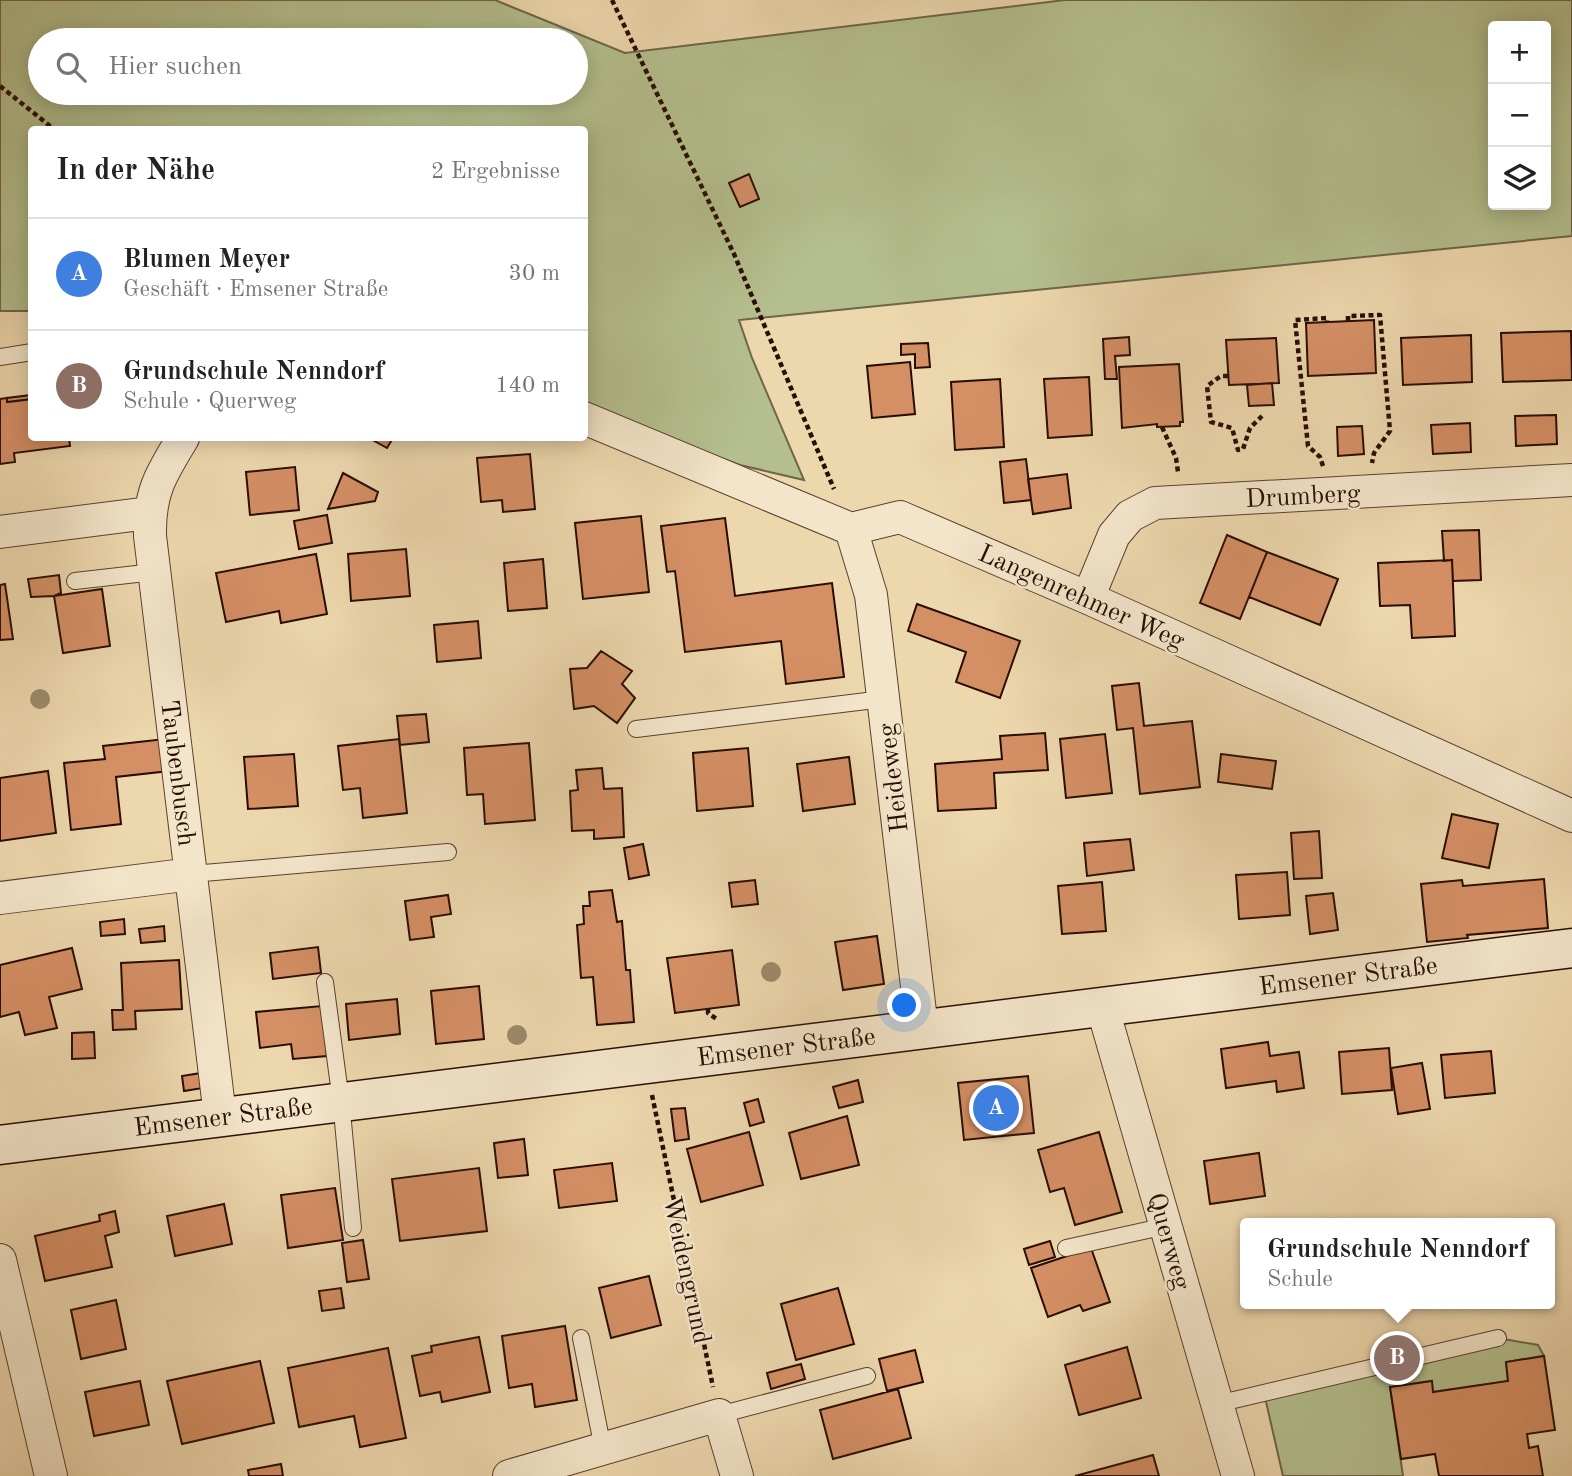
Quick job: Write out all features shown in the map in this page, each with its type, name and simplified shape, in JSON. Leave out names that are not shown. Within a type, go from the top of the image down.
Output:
[{"type":"street","points":[[588,420],[851,528]]},
{"type":"street","name":"Taubenbusch","points":[[181,441],[157,482],[149,513],[220,1116]]},
{"type":"street","name":"Drumberg","points":[[1088,598],[1114,535],[1130,516],[1155,503],[1572,481]]},
{"type":"street","points":[[0,532],[149,513]]},
{"type":"street","name":"Langenrehmer Weg","points":[[851,528],[900,517],[1088,598],[1572,816]]},
{"type":"street","name":"Heideweg","points":[[851,528],[871,595],[922,1029]]},
{"type":"street","points":[[0,898],[192,874]]},
{"type":"street","name":"Emsener Straße","points":[[0,1145],[1572,948]]},
{"type":"street","name":"Querweg","points":[[1102,1006],[1238,1476]]},
{"type":"street","points":[[0,1260],[51,1476]]},
{"type":"street","points":[[509,1476],[719,1415],[737,1476]]},
{"type":"lane","points":[[0,357],[28,353]]},
{"type":"lane","points":[[75,582],[154,572]]},
{"type":"lane","points":[[636,729],[883,698]]},
{"type":"lane","points":[[192,874],[448,852]]},
{"type":"lane","points":[[325,982],[341,1101],[353,1228]]},
{"type":"lane","points":[[1066,1248],[1166,1226]]},
{"type":"lane","points":[[580,1338],[603,1449]]},
{"type":"lane","points":[[1217,1404],[1499,1338]]},
{"type":"lane","points":[[719,1415],[867,1376]]},
{"type":"path","points":[[612,0],[734,254],[851,528]]},
{"type":"path","points":[[0,86],[50,126]]},
{"type":"path","points":[[1348,321],[1348,316],[1380,315],[1390,431],[1374,453],[1365,491]]},
{"type":"path","points":[[1327,322],[1327,318],[1295,320],[1308,446],[1320,457],[1334,493]]},
{"type":"path","points":[[1228,376],[1222,376],[1207,386],[1211,422],[1232,428],[1238,450],[1243,449],[1250,428],[1262,416]]},
{"type":"path","points":[[1162,427],[1176,457],[1177,501]]},
{"type":"path","name":"Weidengrund","points":[[645,1063],[719,1415]]},
{"type":"green space","points":[[0,0],[495,0],[564,28],[28,28],[28,105],[588,105],[588,38],[625,53],[1065,0],[1572,0],[1572,236],[739,320],[752,358],[804,480],[740,465],[588,409],[588,126],[28,126],[28,311],[0,311]]},
{"type":"green space","points":[[1498,1338],[1538,1345],[1544,1356],[1506,1362],[1508,1381],[1433,1392],[1431,1381],[1390,1387],[1403,1476],[1283,1476],[1264,1393]]},
{"type":"building","points":[[749,174],[759,199],[740,207],[729,183]]},
{"type":"building","points":[[1374,320],[1376,373],[1308,376],[1306,323]]},
{"type":"building","points":[[1571,331],[1572,380],[1503,382],[1501,333]]},
{"type":"building","points":[[1471,335],[1472,382],[1403,385],[1401,338]]},
{"type":"building","points":[[1129,337],[1130,355],[1115,356],[1117,379],[1105,379],[1103,339]]},
{"type":"building","points":[[1276,338],[1279,383],[1229,385],[1226,340]]},
{"type":"building","points":[[928,343],[930,367],[915,368],[915,354],[901,355],[901,344]]},
{"type":"building","points":[[910,362],[915,414],[872,418],[867,366]]},
{"type":"building","points":[[1179,364],[1183,422],[1180,422],[1180,426],[1157,427],[1157,424],[1122,428],[1119,367]]},
{"type":"building","points":[[1089,377],[1092,435],[1048,438],[1044,379]]},
{"type":"building","points":[[1000,379],[1004,447],[955,450],[951,382]]},
{"type":"building","points":[[1272,383],[1274,405],[1249,406],[1247,385]]},
{"type":"building","points":[[28,395],[28,399],[7,402],[7,398]]},
{"type":"building","points":[[7,398],[7,402],[28,399],[28,441],[69,441],[70,446],[14,453],[15,462],[0,464],[0,399]]},
{"type":"building","points":[[1556,415],[1557,444],[1516,446],[1515,416]]},
{"type":"building","points":[[1470,423],[1471,452],[1433,454],[1431,425]]},
{"type":"building","points":[[1362,426],[1364,454],[1338,456],[1337,427]]},
{"type":"building","points":[[374,441],[391,441],[387,448]]},
{"type":"building","points":[[530,454],[535,509],[503,512],[502,500],[481,502],[477,458]]},
{"type":"building","points":[[1026,459],[1031,500],[1004,503],[1000,462]]},
{"type":"building","points":[[295,467],[299,510],[250,515],[246,472]]},
{"type":"building","points":[[343,473],[378,492],[375,501],[328,509]]},
{"type":"building","points":[[1067,474],[1071,508],[1033,514],[1028,479]]},
{"type":"building","points":[[327,515],[332,543],[299,549],[294,521]]},
{"type":"building","points":[[641,516],[649,592],[583,599],[575,523]]},
{"type":"building","points":[[725,518],[735,596],[832,583],[844,677],[786,684],[781,641],[685,652],[675,571],[667,572],[661,526]]},
{"type":"building","points":[[1479,530],[1481,580],[1453,581],[1452,560],[1444,561],[1442,531]]},
{"type":"building","points":[[1227,535],[1267,552],[1240,619],[1200,603]]},
{"type":"building","points":[[406,549],[410,596],[351,601],[348,554]]},
{"type":"building","points":[[1267,552],[1338,579],[1320,625],[1249,597]]},
{"type":"building","points":[[316,554],[327,614],[281,623],[279,611],[226,622],[216,573]]},
{"type":"building","points":[[543,559],[547,608],[508,611],[504,563]]},
{"type":"building","points":[[1452,560],[1455,636],[1412,638],[1410,605],[1380,606],[1378,563]]},
{"type":"building","points":[[59,575],[61,593],[31,597],[28,579]]},
{"type":"building","points":[[5,584],[13,639],[0,640],[0,585]]},
{"type":"building","points":[[102,589],[110,646],[63,653],[54,596]]},
{"type":"building","points":[[917,604],[1020,641],[1000,698],[956,682],[966,652],[908,631]]},
{"type":"building","points":[[478,621],[481,658],[437,662],[434,625]]},
{"type":"building","points":[[601,651],[632,671],[622,684],[635,698],[617,723],[594,706],[574,709],[570,669],[587,668]]},
{"type":"building","points":[[1139,683],[1144,726],[1192,721],[1200,787],[1140,794],[1133,728],[1117,730],[1112,686]]},
{"type":"building","points":[[426,714],[429,742],[400,745],[397,716]]},
{"type":"building","points":[[1045,733],[1048,770],[994,773],[996,808],[938,811],[935,764],[1002,759],[1000,736]]},
{"type":"building","points":[[1105,734],[1112,793],[1066,798],[1060,739]]},
{"type":"building","points":[[165,739],[169,771],[116,777],[121,824],[71,830],[64,763],[105,759],[103,746]]},
{"type":"building","points":[[399,739],[407,813],[363,818],[360,788],[343,790],[338,746]]},
{"type":"building","points":[[529,743],[535,820],[485,824],[483,794],[467,795],[464,748]]},
{"type":"building","points":[[748,748],[753,806],[697,811],[693,753]]},
{"type":"building","points":[[294,754],[298,806],[248,809],[244,757]]},
{"type":"building","points":[[1221,754],[1276,761],[1272,789],[1218,782]]},
{"type":"building","points":[[849,757],[855,804],[803,811],[797,764]]},
{"type":"building","points":[[602,768],[604,789],[622,788],[624,837],[594,839],[594,830],[572,831],[570,791],[578,790],[576,770]]},
{"type":"building","points":[[48,771],[56,833],[0,841],[0,778]]},
{"type":"building","points":[[1452,814],[1498,824],[1489,868],[1442,858]]},
{"type":"building","points":[[1319,831],[1322,878],[1294,879],[1291,833]]},
{"type":"building","points":[[1130,839],[1134,870],[1087,876],[1084,843]]},
{"type":"building","points":[[643,844],[649,875],[629,879],[624,848]]},
{"type":"building","points":[[1287,872],[1290,915],[1239,919],[1236,875]]},
{"type":"building","points":[[1544,879],[1548,928],[1467,935],[1468,938],[1427,942],[1421,884],[1462,880],[1463,886]]},
{"type":"building","points":[[755,880],[758,904],[732,907],[729,883]]},
{"type":"building","points":[[1102,882],[1106,931],[1062,934],[1058,886]]},
{"type":"building","points":[[612,890],[617,922],[622,921],[626,970],[630,970],[634,1022],[597,1025],[593,977],[581,978],[577,925],[584,924],[583,906],[590,906],[589,892]]},
{"type":"building","points":[[1333,893],[1338,930],[1310,934],[1306,896]]},
{"type":"building","points":[[448,895],[451,914],[431,917],[434,937],[410,940],[405,901]]},
{"type":"building","points":[[124,919],[125,934],[101,936],[100,922]]},
{"type":"building","points":[[164,926],[165,941],[141,943],[139,929]]},
{"type":"building","points":[[877,936],[884,984],[843,990],[835,942]]},
{"type":"building","points":[[318,947],[321,973],[273,979],[270,953]]},
{"type":"building","points":[[72,948],[82,989],[49,997],[57,1028],[25,1035],[19,1012],[0,1017],[0,965]]},
{"type":"building","points":[[732,950],[739,1005],[675,1013],[667,958]]},
{"type":"building","points":[[179,960],[182,1009],[135,1011],[136,1029],[113,1030],[112,1010],[123,1010],[121,963]]},
{"type":"building","points":[[479,986],[484,1039],[436,1044],[431,991]]},
{"type":"building","points":[[397,999],[400,1034],[349,1040],[346,1004]]},
{"type":"building","points":[[322,1006],[327,1056],[293,1059],[291,1044],[260,1048],[256,1012]]},
{"type":"building","points":[[94,1032],[95,1058],[72,1059],[72,1033]]},
{"type":"building","points":[[1268,1042],[1270,1056],[1299,1052],[1304,1088],[1277,1092],[1276,1081],[1226,1088],[1221,1049]]},
{"type":"building","points":[[1389,1048],[1392,1090],[1342,1094],[1339,1052]]},
{"type":"building","points":[[1491,1051],[1495,1093],[1445,1098],[1441,1055]]},
{"type":"building","points":[[1422,1063],[1430,1109],[1398,1114],[1391,1068]]},
{"type":"building","points":[[201,1073],[203,1088],[184,1091],[182,1076]]},
{"type":"building","points":[[1028,1076],[1034,1133],[964,1140],[958,1083]]},
{"type":"building","points":[[858,1080],[863,1102],[839,1108],[833,1087]]},
{"type":"building","points":[[758,1099],[764,1122],[750,1126],[744,1103]]},
{"type":"building","points":[[685,1108],[689,1139],[675,1141],[671,1109]]},
{"type":"building","points":[[847,1116],[859,1165],[801,1179],[789,1133]]},
{"type":"building","points":[[749,1132],[763,1185],[701,1202],[687,1149]]},
{"type":"building","points":[[1099,1132],[1122,1212],[1075,1225],[1064,1188],[1050,1192],[1038,1150]]},
{"type":"building","points":[[524,1139],[528,1175],[498,1178],[494,1143]]},
{"type":"building","points":[[1259,1153],[1265,1196],[1210,1204],[1204,1161]]},
{"type":"building","points":[[612,1163],[617,1201],[559,1208],[554,1170]]},
{"type":"building","points":[[479,1168],[487,1231],[400,1241],[392,1179]]},
{"type":"building","points":[[335,1188],[343,1240],[288,1248],[281,1195]]},
{"type":"building","points":[[224,1204],[232,1244],[175,1256],[167,1216]]},
{"type":"building","points":[[115,1211],[119,1232],[105,1236],[112,1267],[45,1281],[35,1236],[100,1221],[99,1215]]},
{"type":"building","points":[[363,1240],[369,1279],[347,1282],[342,1243]]},
{"type":"building","points":[[1050,1241],[1055,1257],[1029,1265],[1024,1249]]},
{"type":"building","points":[[1091,1248],[1110,1302],[1083,1311],[1080,1305],[1048,1317],[1031,1268]]},
{"type":"building","points":[[649,1276],[661,1325],[611,1338],[599,1288]]},
{"type":"building","points":[[341,1288],[344,1308],[322,1311],[319,1291]]},
{"type":"building","points":[[838,1288],[854,1344],[796,1360],[781,1304]]},
{"type":"building","points":[[116,1300],[126,1349],[81,1359],[71,1310]]},
{"type":"building","points":[[565,1326],[577,1400],[535,1407],[532,1384],[509,1388],[502,1336]]},
{"type":"building","points":[[479,1337],[490,1392],[442,1402],[440,1392],[420,1396],[412,1356],[432,1352],[431,1346]]},
{"type":"building","points":[[1127,1347],[1141,1398],[1079,1415],[1065,1365]]},
{"type":"building","points":[[388,1348],[406,1438],[360,1447],[354,1416],[299,1427],[288,1368]]},
{"type":"building","points":[[915,1350],[923,1382],[887,1391],[879,1359]]},
{"type":"building","points":[[1544,1356],[1555,1430],[1527,1434],[1529,1448],[1538,1446],[1543,1476],[1439,1476],[1435,1454],[1401,1459],[1390,1387],[1432,1381],[1433,1392],[1508,1381],[1506,1362]]},
{"type":"building","points":[[260,1361],[274,1423],[182,1444],[167,1381]]},
{"type":"building","points":[[801,1364],[805,1379],[771,1389],[767,1373]]},
{"type":"building","points":[[140,1381],[149,1425],[94,1436],[85,1392]]},
{"type":"building","points":[[898,1389],[911,1438],[833,1459],[820,1410]]},
{"type":"building","points":[[1153,1455],[1159,1476],[1075,1476]]},
{"type":"building","points":[[281,1464],[283,1476],[249,1476],[248,1470]]},
{"type":"place","name":"Blumen Meyer","points":[[996,1108]]},
{"type":"place","name":"Grundschule Nenndorf","points":[[1397,1358]]}]
